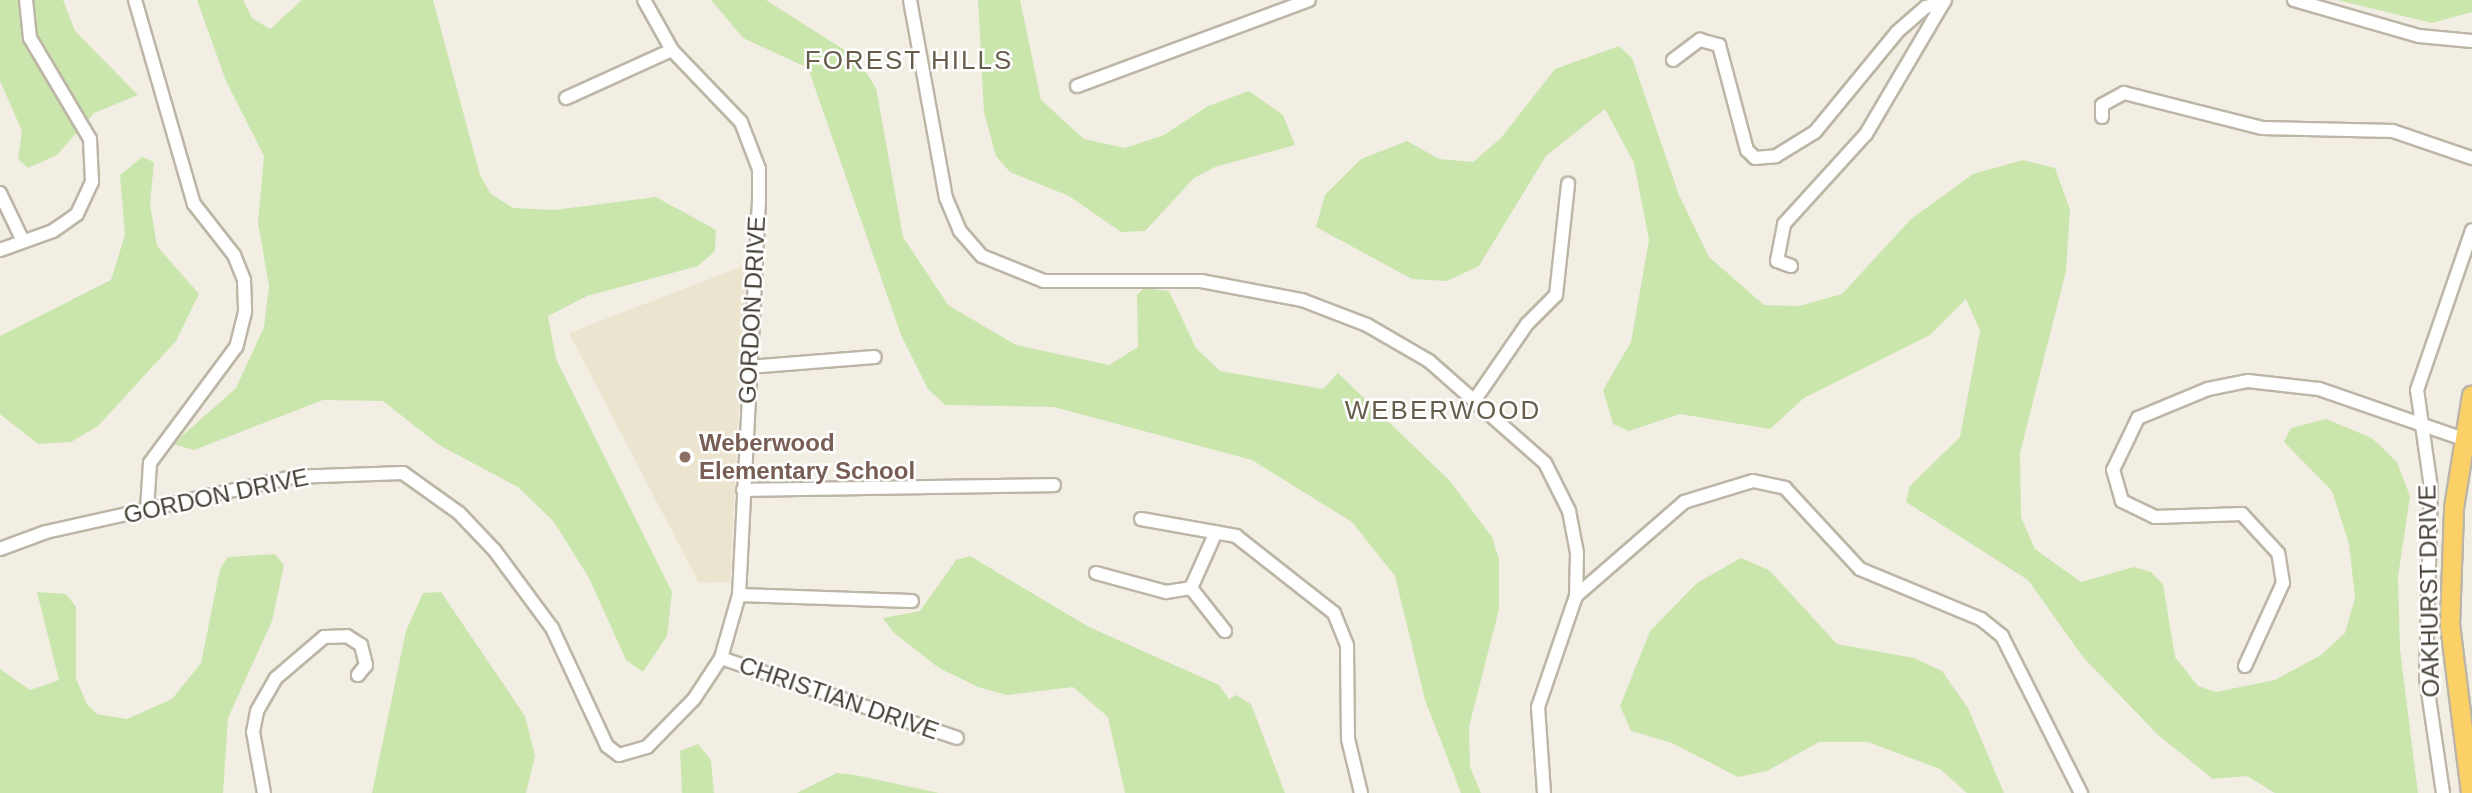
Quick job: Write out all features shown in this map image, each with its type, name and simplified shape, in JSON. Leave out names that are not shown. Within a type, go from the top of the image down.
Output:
[{"type":"highway","points":[[2471,793],[2451,652],[2454,509],[2468,441],[2472,395]]},
{"type":"street","points":[[0,250],[23,242],[77,214],[87,197],[93,160],[74,104],[30,38],[26,0]]},
{"type":"street","points":[[135,0],[194,204],[234,255],[245,301],[236,347],[150,463],[147,509]]},
{"type":"street","name":"GORDON DRIVE","points":[[0,549],[147,509],[292,477],[403,473],[449,505],[495,551],[552,628],[592,720],[620,755],[647,747],[694,699],[721,659],[739,595],[759,169],[741,122],[672,50],[644,0]]},
{"type":"street","points":[[910,0],[946,198],[960,231],[982,256],[1044,281],[1201,281],[1302,300],[1367,325],[1476,398],[1545,463],[1563,499],[1577,553],[1576,596],[1538,707],[1544,793]]},
{"type":"street","points":[[1077,86],[1309,0]]},
{"type":"street","points":[[2294,0],[2419,36],[2472,41]]},
{"type":"street","points":[[1673,60],[1700,40],[1719,45],[1746,150],[1755,158],[1776,156],[1815,132],[1897,32],[1926,7],[1945,1]]},
{"type":"street","points":[[1791,266],[1777,261],[1784,224],[1866,134],[1945,1]]},
{"type":"street","points":[[566,98],[672,50]]},
{"type":"street","points":[[2102,117],[2102,105],[2124,93],[2262,128],[2393,131],[2472,158]]},
{"type":"street","points":[[1476,398],[1527,324],[1556,295],[1568,184]]},
{"type":"street","points":[[0,193],[23,242]]},
{"type":"street","name":"OAKHURST DRIVE","points":[[2443,793],[2426,678],[2431,488],[2418,427],[2417,390],[2472,230]]},
{"type":"street","points":[[748,367],[875,357]]},
{"type":"street","points":[[2245,666],[2283,583],[2278,553],[2242,514],[2155,517],[2122,501],[2113,470],[2138,418],[2208,389],[2248,381],[2319,389],[2418,427],[2468,441]]},
{"type":"street","points":[[1576,596],[1684,502],[1752,481],[1785,488],[1860,569],[1981,619],[2002,636],[2081,793]]},
{"type":"street","points":[[743,490],[1055,485]]},
{"type":"street","points":[[1141,519],[1216,532],[1257,548],[1343,627],[1348,739],[1361,793]]},
{"type":"street","points":[[1191,588],[1216,532]]},
{"type":"street","points":[[1096,573],[1166,592],[1191,588]]},
{"type":"street","points":[[1191,588],[1225,631]]},
{"type":"street","points":[[739,595],[912,601]]},
{"type":"street","points":[[264,793],[253,732],[257,711],[276,678],[324,636],[347,636],[361,645],[366,665],[358,676]]},
{"type":"street","name":"CHRISTIAN DRIVE","points":[[721,659],[957,738]]},
{"type":"shaded area","name":"Weberwood Elementary School","points":[[746,265],[730,582],[699,583],[569,333]]},
{"type":"green space","points":[[0,0],[63,0],[75,31],[138,95],[94,113],[57,155],[28,168],[18,159],[22,131],[0,81]]},
{"type":"green space","points":[[197,0],[243,0],[252,18],[270,29],[302,0],[433,0],[480,175],[491,194],[513,208],[554,210],[656,197],[716,230],[715,251],[698,266],[587,296],[548,316],[556,359],[672,592],[667,636],[643,672],[626,660],[589,578],[554,522],[518,487],[439,445],[383,401],[323,400],[194,450],[173,444],[236,388],[264,327],[269,286],[258,223],[264,156],[226,81]]},
{"type":"green space","points":[[711,0],[766,0],[857,58],[876,88],[903,237],[948,305],[1016,345],[1109,365],[1138,347],[1137,295],[1144,288],[1169,291],[1196,348],[1220,371],[1323,389],[1338,373],[1450,481],[1492,537],[1499,559],[1499,609],[1469,727],[1470,767],[1481,793],[1461,793],[1425,700],[1395,576],[1352,522],[1252,460],[1054,407],[945,405],[928,389],[901,335],[808,68],[743,38]]},
{"type":"green space","points":[[978,0],[1020,0],[1041,100],[1084,139],[1125,148],[1164,135],[1208,106],[1249,91],[1283,115],[1295,145],[1215,167],[1194,178],[1145,231],[1121,232],[1069,196],[1010,172],[996,156],[984,112]]},
{"type":"green space","points":[[2337,0],[2472,0],[2472,12],[2432,23]]},
{"type":"green space","points":[[1619,46],[1632,58],[1679,195],[1709,257],[1764,305],[1799,306],[1842,294],[1911,219],[1973,174],[2023,160],[2055,168],[2070,210],[2066,271],[2020,453],[2021,517],[2035,549],[2081,582],[2134,567],[2151,572],[2163,584],[2175,657],[2198,686],[2216,692],[2275,680],[2321,655],[2345,633],[2355,598],[2349,544],[2332,491],[2284,442],[2291,428],[2326,419],[2372,438],[2397,462],[2410,496],[2398,577],[2400,649],[2418,793],[2275,793],[2247,776],[2213,779],[2158,735],[2083,657],[2028,580],[1906,502],[1910,486],[1960,437],[1980,331],[1966,299],[1930,335],[1804,398],[1770,429],[1680,414],[1629,431],[1613,424],[1603,390],[1631,342],[1649,240],[1634,163],[1605,109],[1546,156],[1479,266],[1447,281],[1412,279],[1316,227],[1325,195],[1361,159],[1407,141],[1439,159],[1473,162],[1501,138],[1555,69]]},
{"type":"green space","points":[[142,157],[154,162],[150,204],[157,246],[199,294],[176,341],[98,426],[71,442],[38,444],[0,414],[0,336],[111,280],[125,235],[120,175]]},
{"type":"green space","points":[[275,554],[284,565],[272,621],[228,718],[223,793],[0,793],[0,669],[30,690],[59,680],[37,592],[66,594],[76,607],[76,679],[87,704],[97,714],[127,719],[172,699],[201,663],[220,569],[228,557]]},
{"type":"green space","points":[[970,556],[1089,627],[1219,685],[1229,699],[1236,695],[1251,704],[1285,793],[1125,793],[1108,717],[1073,687],[1007,695],[978,687],[939,668],[893,632],[883,618],[920,611],[956,560]]},
{"type":"green space","points":[[1741,558],[1769,570],[1837,644],[1914,658],[1942,671],[1968,708],[2004,793],[1967,793],[1940,769],[1868,742],[1819,742],[1767,771],[1738,777],[1672,743],[1631,731],[1620,706],[1650,631],[1697,583]]},
{"type":"green space","points":[[441,592],[525,716],[535,756],[526,793],[372,793],[406,631],[423,593]]},
{"type":"green space","points":[[698,744],[711,760],[714,793],[682,793],[680,751]]},
{"type":"green space","points":[[837,773],[855,775],[939,793],[797,793]]},
{"type":"place","name":"Weberwood Elementary School","points":[[685,457]]},
{"type":"district","name":"FOREST HILLS","points":[[909,61]]},
{"type":"district","name":"WEBERWOOD","points":[[1443,411]]}]
